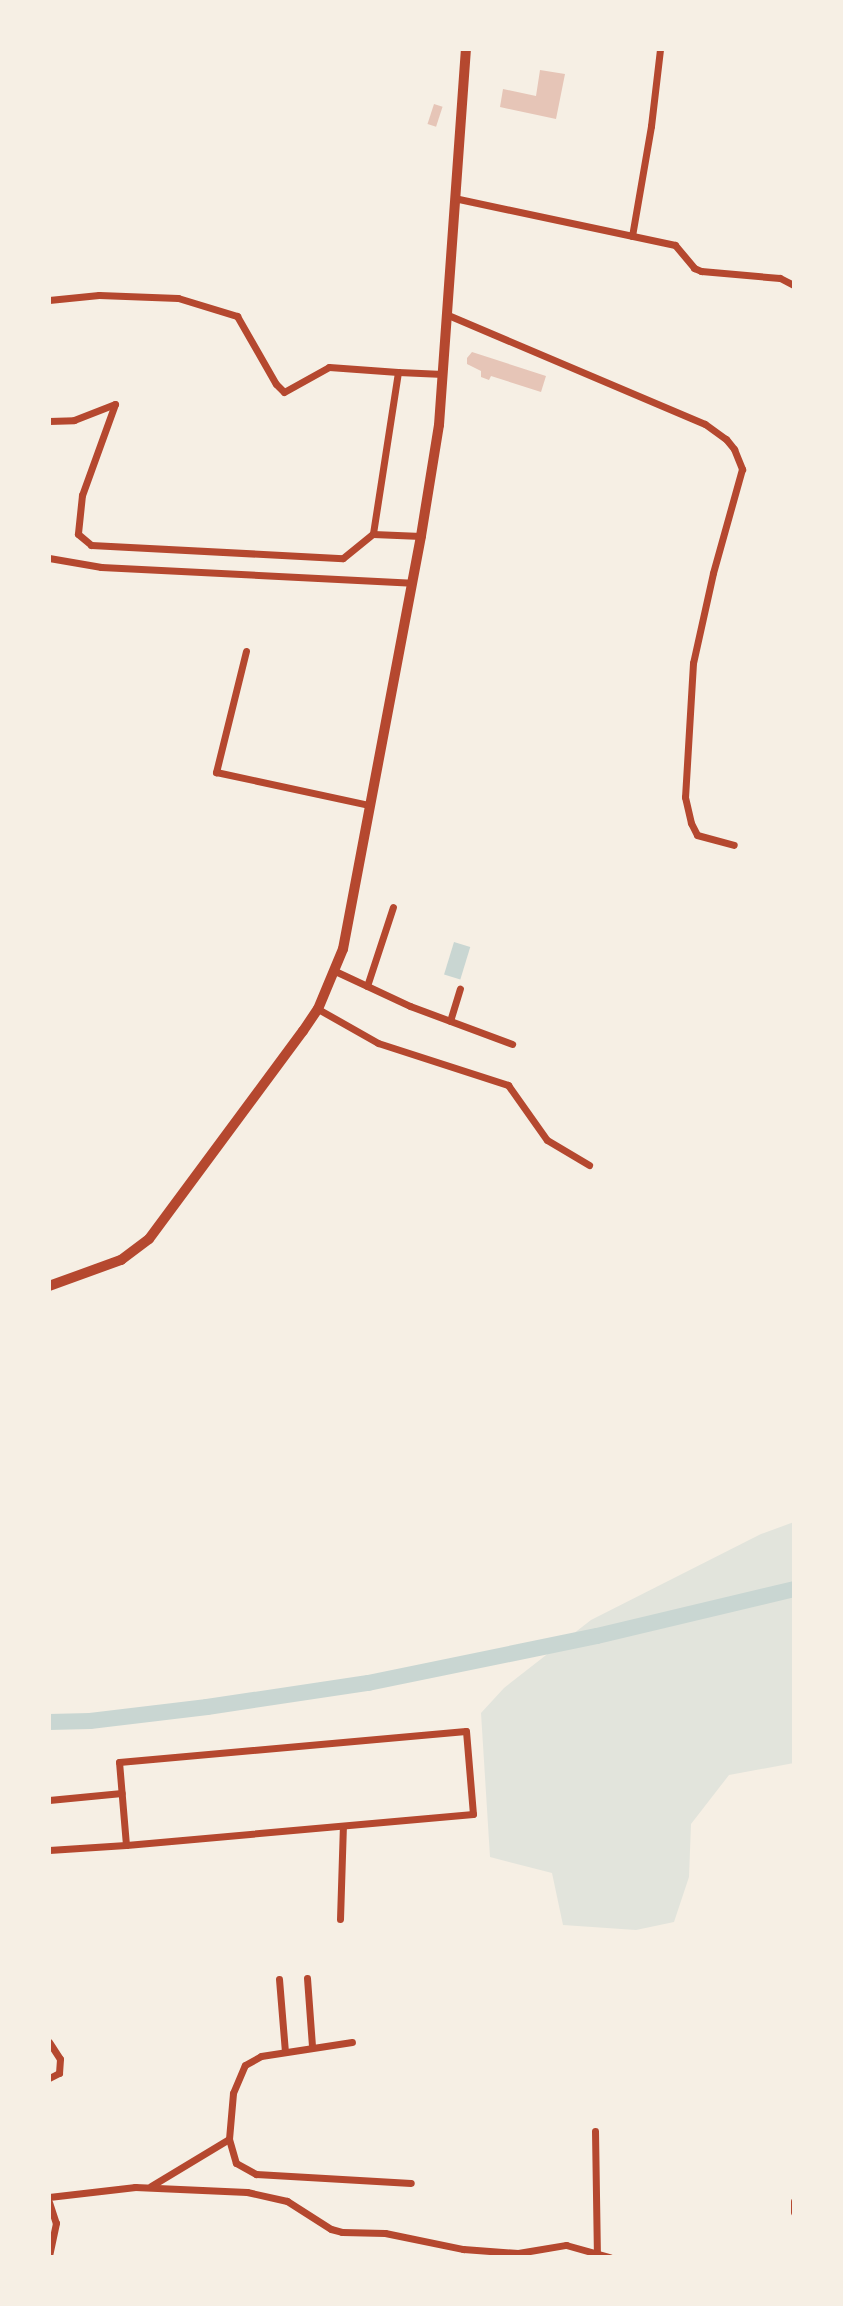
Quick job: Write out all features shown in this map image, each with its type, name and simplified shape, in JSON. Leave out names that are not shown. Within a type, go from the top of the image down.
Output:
[{"type":"main road","points":[[49,1286],[121,1260],[149,1240],[257,1097],[318,1009],[344,949],[421,536],[443,374],[466,49]]},
{"type":"street","points":[[632,236],[651,126],[660,49]]},
{"type":"street","points":[[454,198],[675,245],[701,271],[780,278],[794,285]]},
{"type":"street","points":[[49,300],[99,295],[178,298],[237,316],[276,384],[284,392],[329,367],[443,374]]},
{"type":"street","points":[[448,315],[705,424],[726,439],[734,449],[742,469],[713,573],[693,663],[685,797],[691,824],[698,835],[734,845]]},
{"type":"street","points":[[373,534],[398,372]]},
{"type":"street","points":[[49,421],[74,420],[115,404],[82,495],[78,534],[91,545],[343,558],[373,534],[421,536]]},
{"type":"street","points":[[49,558],[101,567],[412,583]]},
{"type":"street","points":[[246,651],[216,772],[369,805]]},
{"type":"street","points":[[368,986],[393,907]]},
{"type":"street","points":[[335,971],[450,1021],[512,1044]]},
{"type":"street","points":[[450,1021],[460,989]]},
{"type":"street","points":[[318,1009],[377,1043],[508,1085],[547,1140],[589,1165]]},
{"type":"street","points":[[49,1850],[126,1845],[473,1815],[466,1731],[119,1762],[126,1845]]},
{"type":"street","points":[[49,1800],[122,1793]]},
{"type":"street","points":[[340,1919],[343,1826]]},
{"type":"street","points":[[307,1978],[312,2046]]},
{"type":"street","points":[[278,1979],[285,2052]]},
{"type":"street","points":[[49,2042],[60,2059],[59,2073],[49,2078]]},
{"type":"street","points":[[352,2042],[312,2046],[261,2056],[245,2064],[233,2092],[229,2139],[236,2163],[256,2174],[411,2183]]},
{"type":"street","points":[[595,2131],[597,2253]]},
{"type":"street","points":[[151,2186],[229,2139]]},
{"type":"street","points":[[49,2255],[56,2224],[49,2199],[151,2186],[247,2192],[287,2202],[331,2229],[342,2232],[385,2234],[489,2252],[528,2253],[566,2245],[609,2257]]},
{"type":"street","points":[[794,2200],[794,2213]]},
{"type":"shaded area","points":[[454,942],[470,947],[460,979],[444,975]]},
{"type":"shaded area","points":[[794,1522],[794,1763],[729,1775],[691,1824],[689,1877],[674,1922],[636,1930],[563,1925],[552,1873],[490,1857],[481,1713],[504,1688],[591,1620],[761,1534]]},
{"type":"building","points":[[540,70],[565,74],[556,119],[500,107],[503,89],[536,96]]},
{"type":"building","points":[[434,104],[443,107],[436,127],[428,124]]},
{"type":"building","points":[[472,352],[546,376],[541,392],[491,376],[489,380],[481,377],[481,371],[467,364],[467,358]]},
{"type":"waterway","points":[[49,1722],[90,1721],[207,1707],[368,1683],[597,1636],[794,1589]]}]
